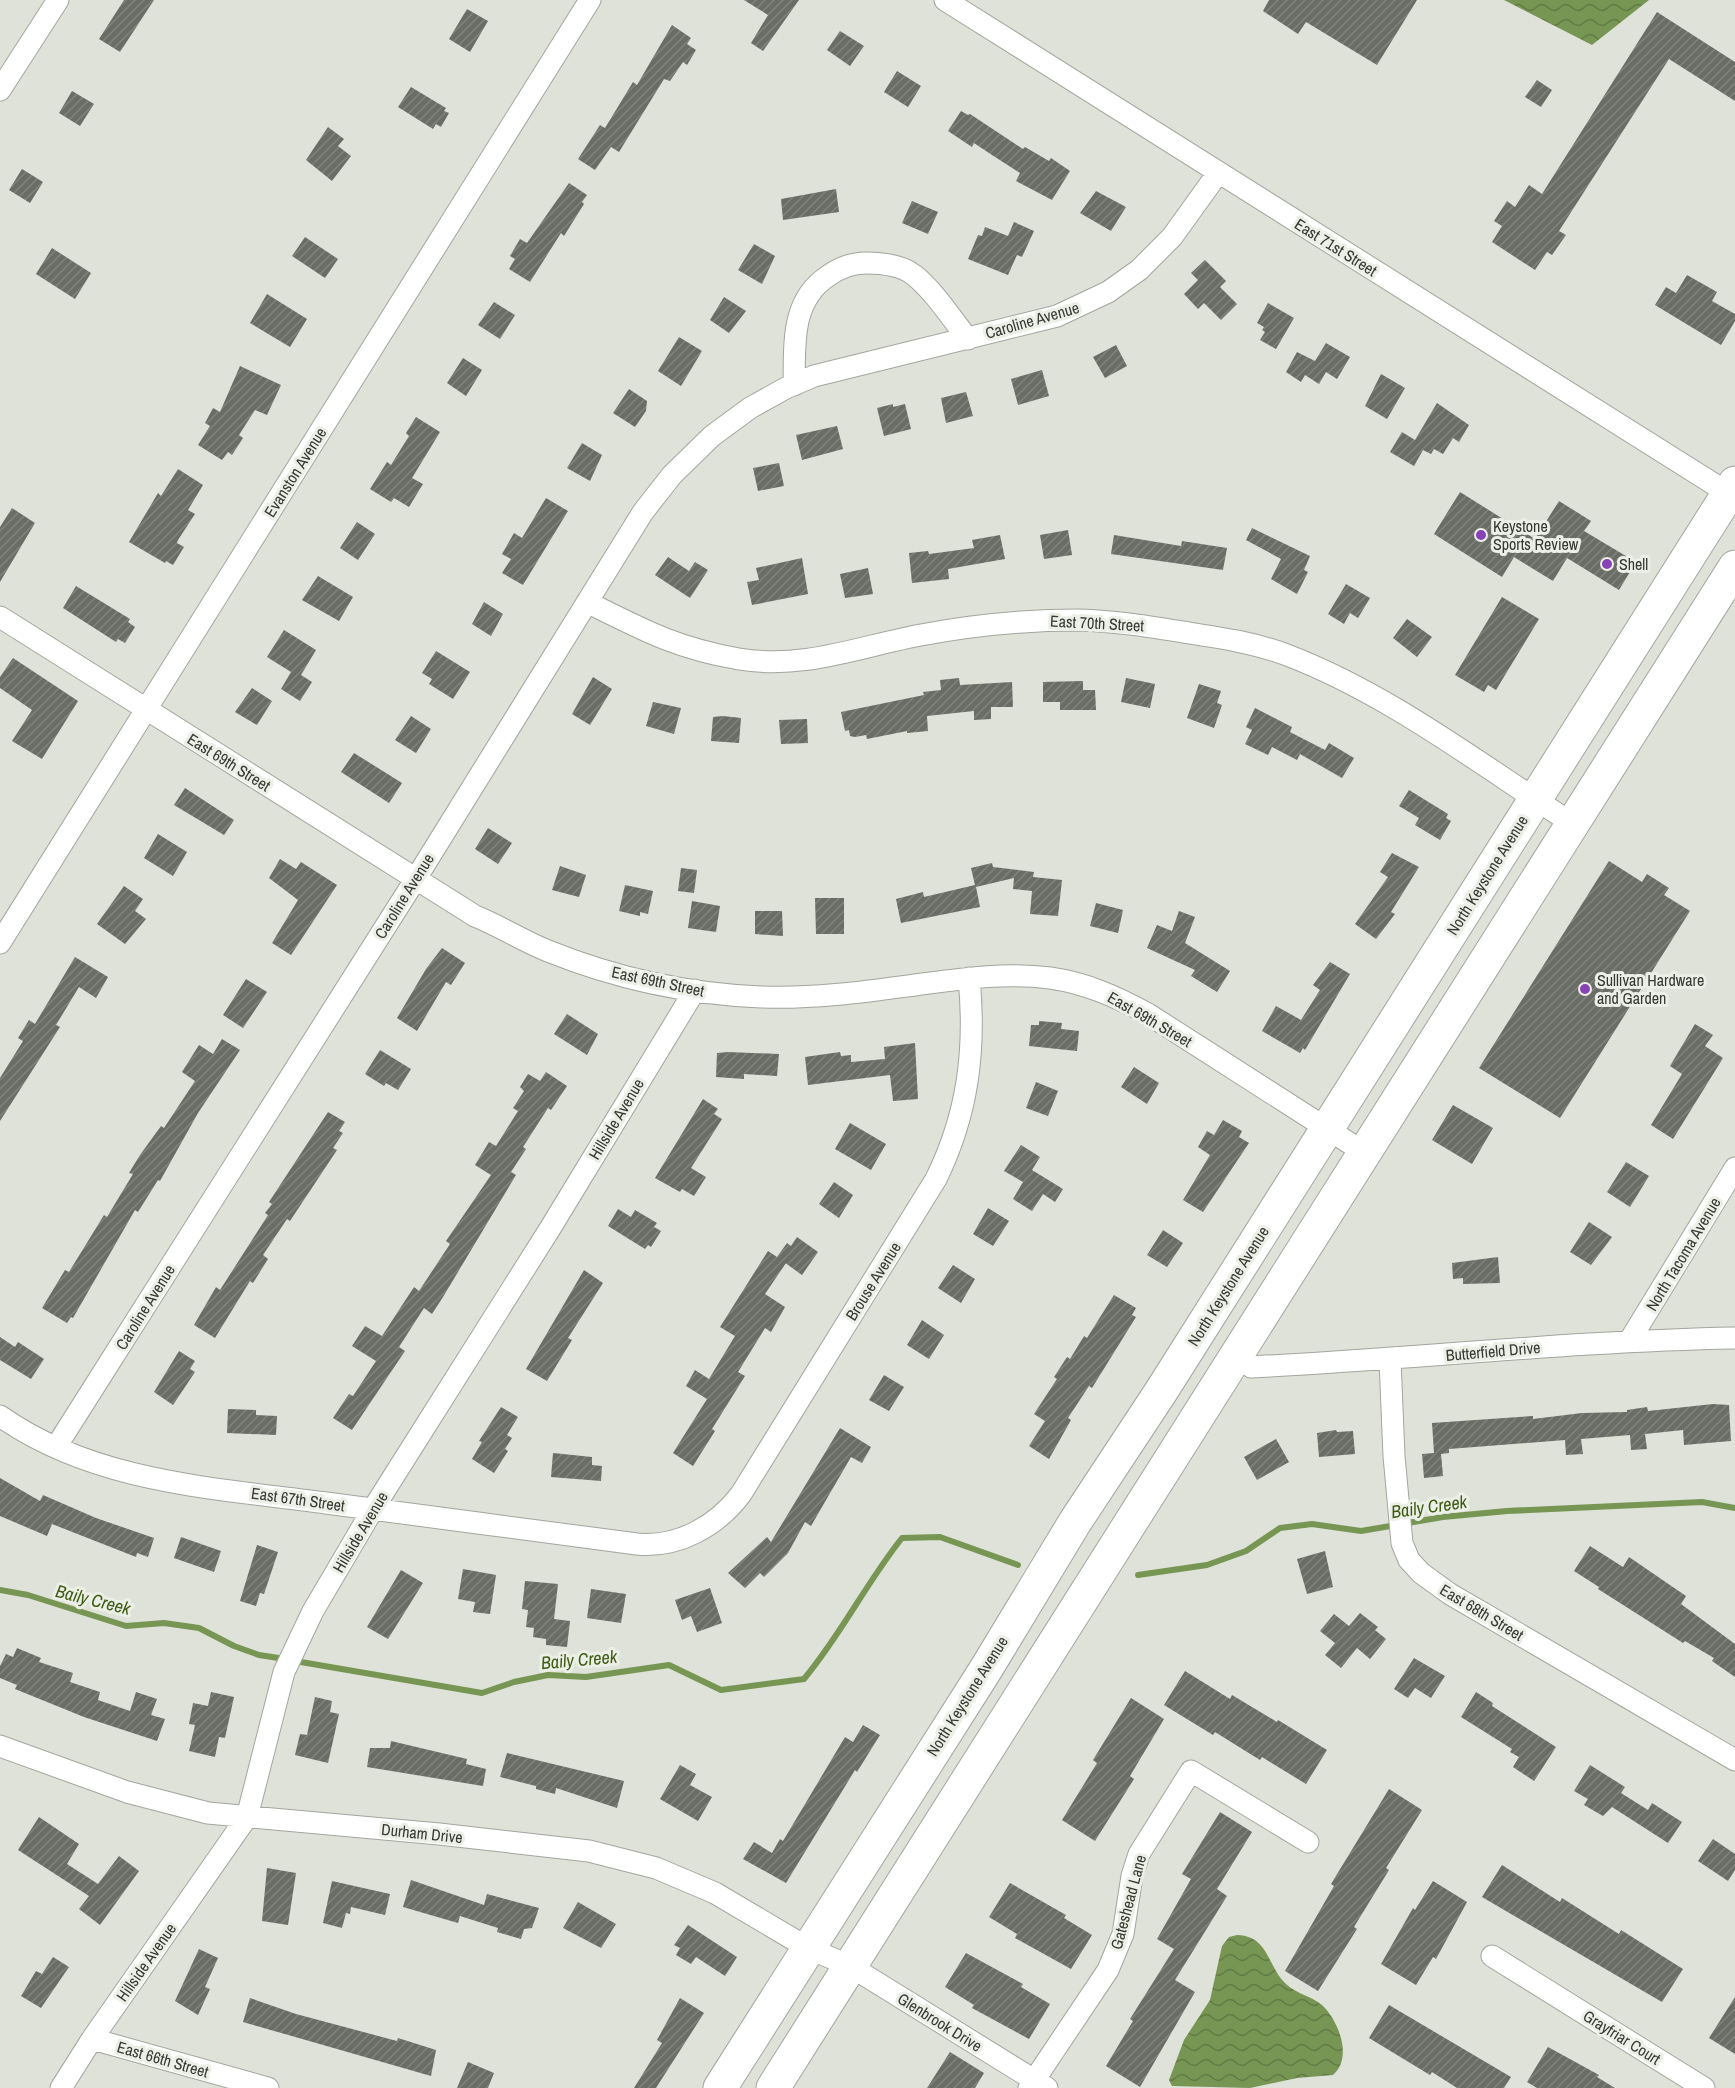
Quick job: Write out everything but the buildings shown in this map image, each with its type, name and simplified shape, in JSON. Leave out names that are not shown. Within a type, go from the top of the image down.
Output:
[{"type":"main road","name":"North Keystone Avenue","points":[[774,2088],[830,1957],[1024,1604],[1732,488]]},
{"type":"main road","name":"North Keystone Avenue","points":[[720,2088],[830,1957],[1078,1606],[1735,567]]},
{"type":"street","points":[[0,90],[58,0]]},
{"type":"street","name":"Evanston Avenue","points":[[0,944],[590,0]]},
{"type":"street","name":"East 71st Street","points":[[945,0],[1218,173],[1732,488]]},
{"type":"street","name":"Caroline Avenue","points":[[56,1447],[415,880],[643,512],[682,464],[727,424],[762,401],[814,376],[1058,316],[1108,292],[1139,270],[1172,237],[1218,173]]},
{"type":"street","name":"Caroline Avenue","points":[[794,385],[795,330],[806,299],[824,278],[854,264],[876,262],[899,267],[915,276],[968,339]]},
{"type":"street","name":"East 70th Street","points":[[588,602],[632,626],[675,645],[721,657],[769,661],[797,661],[844,655],[920,635],[976,625],[1042,620],[1137,624],[1238,641],[1288,655],[1353,686],[1400,713],[1573,824]]},
{"type":"street","name":"East 69th Street","points":[[0,617],[415,880],[475,916],[550,952],[621,976],[695,990],[760,997],[817,997],[969,978],[1017,976],[1052,978],[1117,997],[1365,1153]]},
{"type":"street","name":"Brouse Avenue","points":[[680,1539],[705,1528],[720,1517],[741,1494],[936,1179],[951,1146],[968,1091],[973,1035],[969,978]]},
{"type":"street","name":"Hillside Avenue","points":[[61,2088],[92,2039],[247,1817],[284,1672],[324,1591],[373,1509],[551,1227],[695,990]]},
{"type":"street","name":"North Tacoma Avenue","points":[[1630,1340],[1735,1168]]},
{"type":"street","name":"Butterfield Drive","points":[[1251,1367],[1390,1360],[1630,1340],[1735,1338]]},
{"type":"street","name":"East 68th Street","points":[[1390,1360],[1395,1481],[1402,1543],[1409,1560],[1434,1583],[1735,1760]]},
{"type":"street","name":"East 67th Street","points":[[0,1416],[56,1447],[93,1463],[151,1478],[637,1544],[680,1539]]},
{"type":"street","name":"Durham Drive","points":[[0,1746],[150,1798],[208,1813],[439,1834],[589,1851],[667,1872],[696,1884],[830,1957]]},
{"type":"street","name":"Gateshead Lane","points":[[1037,2085],[1053,2055],[1108,1970],[1123,1934],[1136,1862],[1191,1771],[1308,1842]]},
{"type":"street","name":"Grayfriar Court","points":[[1492,1956],[1704,2088]]},
{"type":"street","name":"Glenbrook Drive","points":[[830,1957],[1037,2085]]},
{"type":"street","name":"East 66th Street","points":[[92,2039],[268,2088]]},
{"type":"water","points":[[1504,0],[1649,0],[1592,45]]},
{"type":"water","points":[[1237,1935],[1248,1937],[1262,1946],[1286,1984],[1322,2005],[1334,2020],[1343,2050],[1339,2068],[1333,2075],[1297,2078],[1250,2088],[1172,2086],[1169,2080],[1184,2040],[1210,2000],[1222,1946],[1229,1937]]},
{"type":"waterway","name":"Baily Creek","points":[[1138,1575],[1207,1565],[1246,1551],[1280,1528],[1312,1524],[1361,1531],[1443,1517],[1507,1511],[1702,1502],[1735,1508]]},
{"type":"waterway","name":"Baily Creek","points":[[295,1661],[482,1693],[514,1682],[548,1675],[586,1677],[669,1665],[721,1690],[804,1679],[830,1645],[902,1538],[940,1537],[1018,1565]]},
{"type":"waterway","name":"Baily Creek","points":[[0,1590],[28,1595],[126,1626],[164,1623],[199,1628],[234,1646],[259,1655],[285,1659]]},
{"type":"place","name":"Keystone Sports Review","points":[[1481,535]]},
{"type":"place","name":"Shell","points":[[1607,564]]},
{"type":"place","name":"Sullivan Hardware and Garden","points":[[1585,989]]}]
